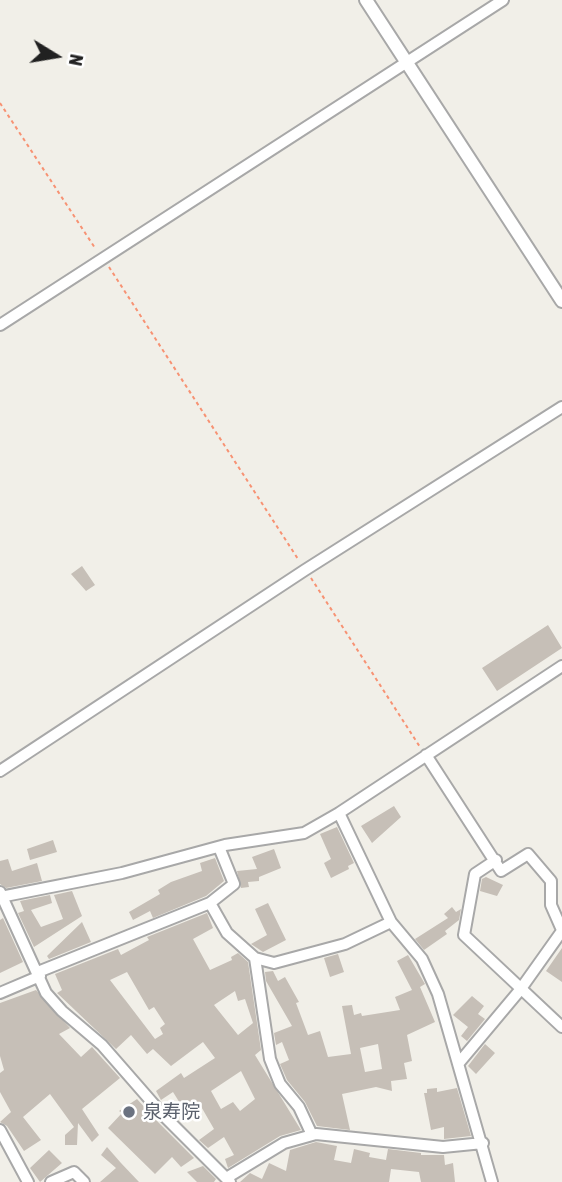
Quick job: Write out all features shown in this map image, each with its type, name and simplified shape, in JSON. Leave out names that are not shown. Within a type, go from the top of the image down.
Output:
[{"type":"street","points":[[366,0],[562,301]]},
{"type":"street","points":[[0,325],[503,0]]},
{"type":"street","points":[[1,768],[562,407]]},
{"type":"street","points":[[483,1143],[443,1146],[312,1135],[284,1143],[229,1180],[164,1116],[102,1045],[62,1011],[47,993],[1,895],[122,873],[219,847],[303,833],[339,813],[562,666]]},
{"type":"street","points":[[426,755],[501,871],[528,854],[551,881],[551,905],[562,931],[520,990],[458,1064]]},
{"type":"street","points":[[339,813],[391,922],[422,959],[438,995],[493,1182]]},
{"type":"street","points":[[0,993],[39,974],[210,903],[234,884],[219,847]]},
{"type":"street","points":[[496,860],[475,874],[464,935],[562,1027]]},
{"type":"street","points":[[210,903],[227,933],[255,958],[274,963],[289,961],[345,943],[391,922]]},
{"type":"street","points":[[255,958],[270,1059],[280,1084],[299,1107],[312,1135]]},
{"type":"street","points":[[0,1130],[28,1182]]},
{"type":"street","points":[[51,1182],[74,1172],[84,1182]]},
{"type":"path","points":[[0,103],[426,755]]},
{"type":"building","points":[[82,566],[95,585],[86,591],[71,574]]},
{"type":"building","points":[[548,625],[562,648],[497,691],[482,668]]},
{"type":"building","points":[[394,806],[401,817],[372,843],[361,826]]},
{"type":"building","points":[[337,827],[354,863],[348,866],[349,869],[331,878],[324,863],[331,859],[320,834]]},
{"type":"building","points":[[53,840],[57,852],[30,860],[27,849]]},
{"type":"building","points":[[274,849],[281,868],[259,877],[259,881],[248,882],[249,887],[241,888],[237,871],[257,869],[252,857]]},
{"type":"building","points":[[215,858],[224,881],[206,896],[153,918],[150,911],[133,920],[129,912],[160,894],[158,890],[171,882],[202,871],[200,863]]},
{"type":"building","points":[[8,859],[12,871],[37,863],[42,881],[6,888],[0,884],[0,861]]},
{"type":"building","points":[[486,877],[503,885],[497,896],[480,891],[482,879]]},
{"type":"building","points":[[72,891],[82,916],[34,947],[18,913],[24,911],[20,901],[50,895],[52,903],[31,910],[41,927],[63,919],[54,895]]},
{"type":"building","points":[[268,903],[286,940],[263,952],[251,944],[267,935],[255,909]]},
{"type":"building","points":[[452,907],[456,912],[461,909],[459,920],[445,931],[447,934],[424,950],[415,939],[448,918],[444,914]]},
{"type":"building","points":[[207,913],[213,928],[193,939],[210,970],[232,960],[231,957],[238,953],[248,962],[261,1050],[255,1055],[301,1130],[280,1136],[228,1168],[225,1159],[234,1155],[224,1137],[208,1148],[199,1140],[214,1129],[199,1103],[191,1108],[189,1104],[183,1108],[173,1092],[161,1100],[156,1091],[181,1073],[184,1078],[215,1058],[203,1042],[171,1066],[153,1049],[147,1054],[131,1035],[116,1049],[57,993],[62,990],[55,974],[118,949],[121,955],[149,940],[147,937]],"holes":[[[127,972],[149,1010],[154,1007],[165,1024],[160,1028],[163,1034],[155,1039],[110,980]],[[235,991],[238,1001],[245,999],[253,1023],[238,1035],[214,1005]],[[241,1071],[255,1099],[240,1111],[233,1102],[221,1109],[211,1091]]]},
{"type":"building","points":[[3,918],[23,962],[0,973],[0,920]]},
{"type":"building","points":[[82,922],[91,942],[49,959],[47,956]]},
{"type":"building","points":[[562,948],[562,982],[546,971]]},
{"type":"building","points":[[338,954],[344,972],[330,977],[324,958]]},
{"type":"building","points":[[408,955],[425,984],[420,987],[435,1022],[407,1035],[412,1061],[404,1063],[407,1079],[391,1081],[392,1091],[376,1087],[342,1094],[350,1130],[317,1126],[305,1102],[287,1080],[280,1064],[289,1060],[282,1042],[276,1045],[274,1033],[292,1026],[266,981],[265,972],[273,971],[278,981],[285,977],[299,1002],[296,1003],[308,1035],[320,1031],[328,1057],[351,1054],[342,1006],[352,1005],[354,1015],[361,1013],[362,1016],[400,1010],[395,997],[412,990],[397,961]],"holes":[[[378,1044],[382,1069],[365,1072],[360,1048]]]},
{"type":"building","points":[[36,990],[70,1028],[59,1034],[81,1057],[92,1047],[120,1078],[82,1109],[99,1135],[92,1142],[78,1123],[77,1145],[65,1145],[65,1135],[74,1127],[50,1094],[23,1117],[41,1140],[24,1151],[7,1126],[0,1122],[11,1112],[0,1092],[0,1073],[4,1070],[0,1056],[0,1003]]},
{"type":"building","points":[[472,996],[484,1006],[478,1014],[485,1019],[467,1041],[461,1036],[468,1027],[453,1015]]},
{"type":"building","points":[[485,1044],[495,1053],[476,1074],[468,1066]]},
{"type":"building","points":[[437,1088],[437,1092],[457,1088],[471,1136],[444,1139],[444,1127],[431,1130],[424,1093],[427,1093],[427,1089]]},
{"type":"building","points":[[137,1099],[194,1158],[181,1167],[172,1157],[155,1174],[108,1128],[122,1113],[119,1111]]},
{"type":"building","points":[[316,1142],[337,1146],[334,1160],[351,1163],[354,1149],[370,1153],[369,1157],[386,1160],[388,1149],[421,1155],[444,1155],[445,1165],[453,1163],[455,1182],[421,1182],[419,1172],[391,1169],[389,1182],[240,1182],[250,1173],[262,1179],[269,1163],[286,1171],[290,1150]]},
{"type":"building","points":[[107,1147],[139,1182],[100,1182],[116,1168],[101,1155]]},
{"type":"building","points":[[49,1150],[62,1163],[40,1182],[30,1168]]},
{"type":"building","points":[[203,1166],[216,1179],[214,1182],[197,1182],[187,1172]]},
{"type":"place","name":"泉寿院","points":[[129,1112]]}]
